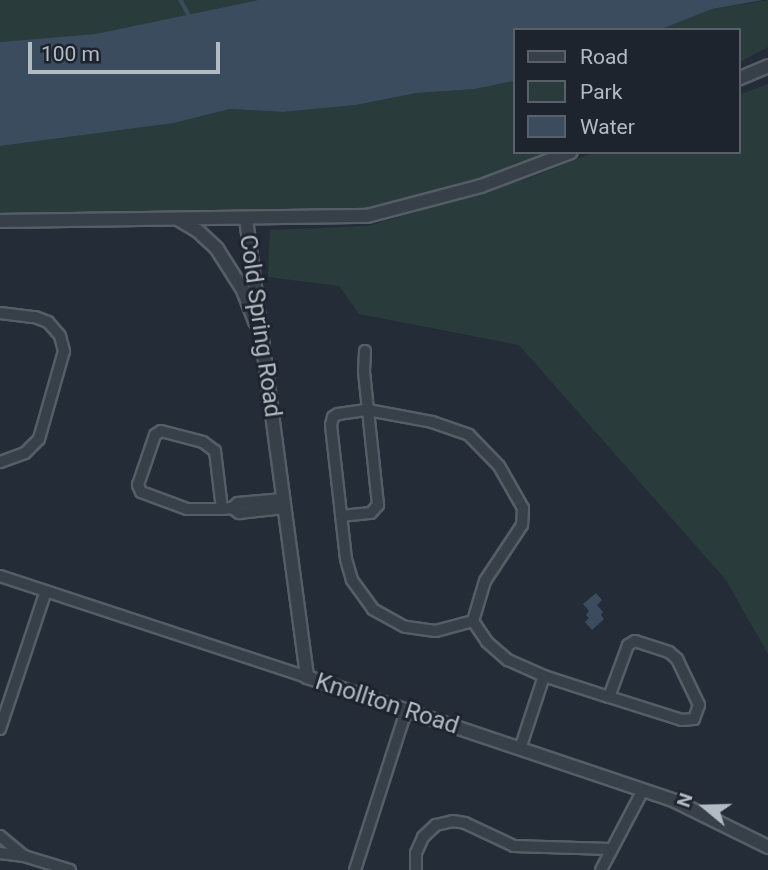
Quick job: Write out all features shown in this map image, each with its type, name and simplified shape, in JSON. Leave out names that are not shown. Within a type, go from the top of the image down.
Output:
[{"type":"street","points":[[740,78],[768,66]]},
{"type":"street","points":[[246,219],[351,218],[381,214],[481,186],[566,154]]},
{"type":"street","points":[[177,219],[198,231],[226,262],[243,290],[263,346]]},
{"type":"street","name":"Cold Spring Road","points":[[0,221],[246,219],[306,677]]},
{"type":"street","points":[[0,313],[34,317],[48,322],[60,336],[64,351],[39,439],[25,453],[0,462]]},
{"type":"street","points":[[341,516],[371,513],[378,505],[365,351]]},
{"type":"street","points":[[369,410],[432,422],[469,435],[499,466],[523,508],[522,525],[488,575],[473,621],[445,629],[422,630],[401,626],[377,612],[361,596],[352,580],[346,559],[332,421],[338,414],[369,410]]},
{"type":"street","points":[[227,509],[215,451],[206,443],[166,430],[155,435],[138,485],[141,492],[187,509],[227,509],[239,513],[284,503]]},
{"type":"street","name":"Knollton Road","points":[[0,576],[643,790],[712,817],[768,847]]},
{"type":"street","points":[[0,729],[46,591]]},
{"type":"street","points":[[473,621],[496,652],[544,676],[609,697],[685,721],[694,719],[699,709],[674,656],[633,641],[628,645],[609,697]]},
{"type":"street","points":[[520,749],[544,676]]},
{"type":"street","points":[[355,870],[406,710]]},
{"type":"street","points":[[601,870],[643,790]]},
{"type":"street","points":[[416,870],[416,853],[423,837],[431,828],[447,822],[464,823],[496,840],[520,847],[610,849]]},
{"type":"street","points":[[0,836],[24,856]]},
{"type":"street","points":[[0,853],[24,856],[70,870]]},
{"type":"green space","points":[[0,0],[258,0],[96,35],[0,42]]},
{"type":"green space","points":[[768,0],[768,47],[740,62],[740,28],[664,28],[712,9]]},
{"type":"green space","points":[[512,81],[512,154],[544,154],[459,186],[367,210],[0,216],[0,146],[174,123],[230,109],[283,112],[356,105],[417,93],[475,89]]},
{"type":"green space","points":[[768,84],[768,654],[726,580],[519,345],[359,314],[339,286],[268,277],[270,230],[368,226],[532,177],[590,154],[740,154],[740,94]]},
{"type":"water","points":[[258,0],[763,0],[712,9],[664,28],[512,28],[512,81],[475,89],[417,93],[356,105],[283,112],[230,109],[174,123],[0,146],[0,42],[96,34]]},
{"type":"water","points":[[596,593],[602,600],[597,605],[603,612],[601,615],[604,619],[592,630],[585,622],[589,618],[586,615],[589,611],[583,604]]},
{"type":"waterway","points":[[181,0],[189,15]]}]
